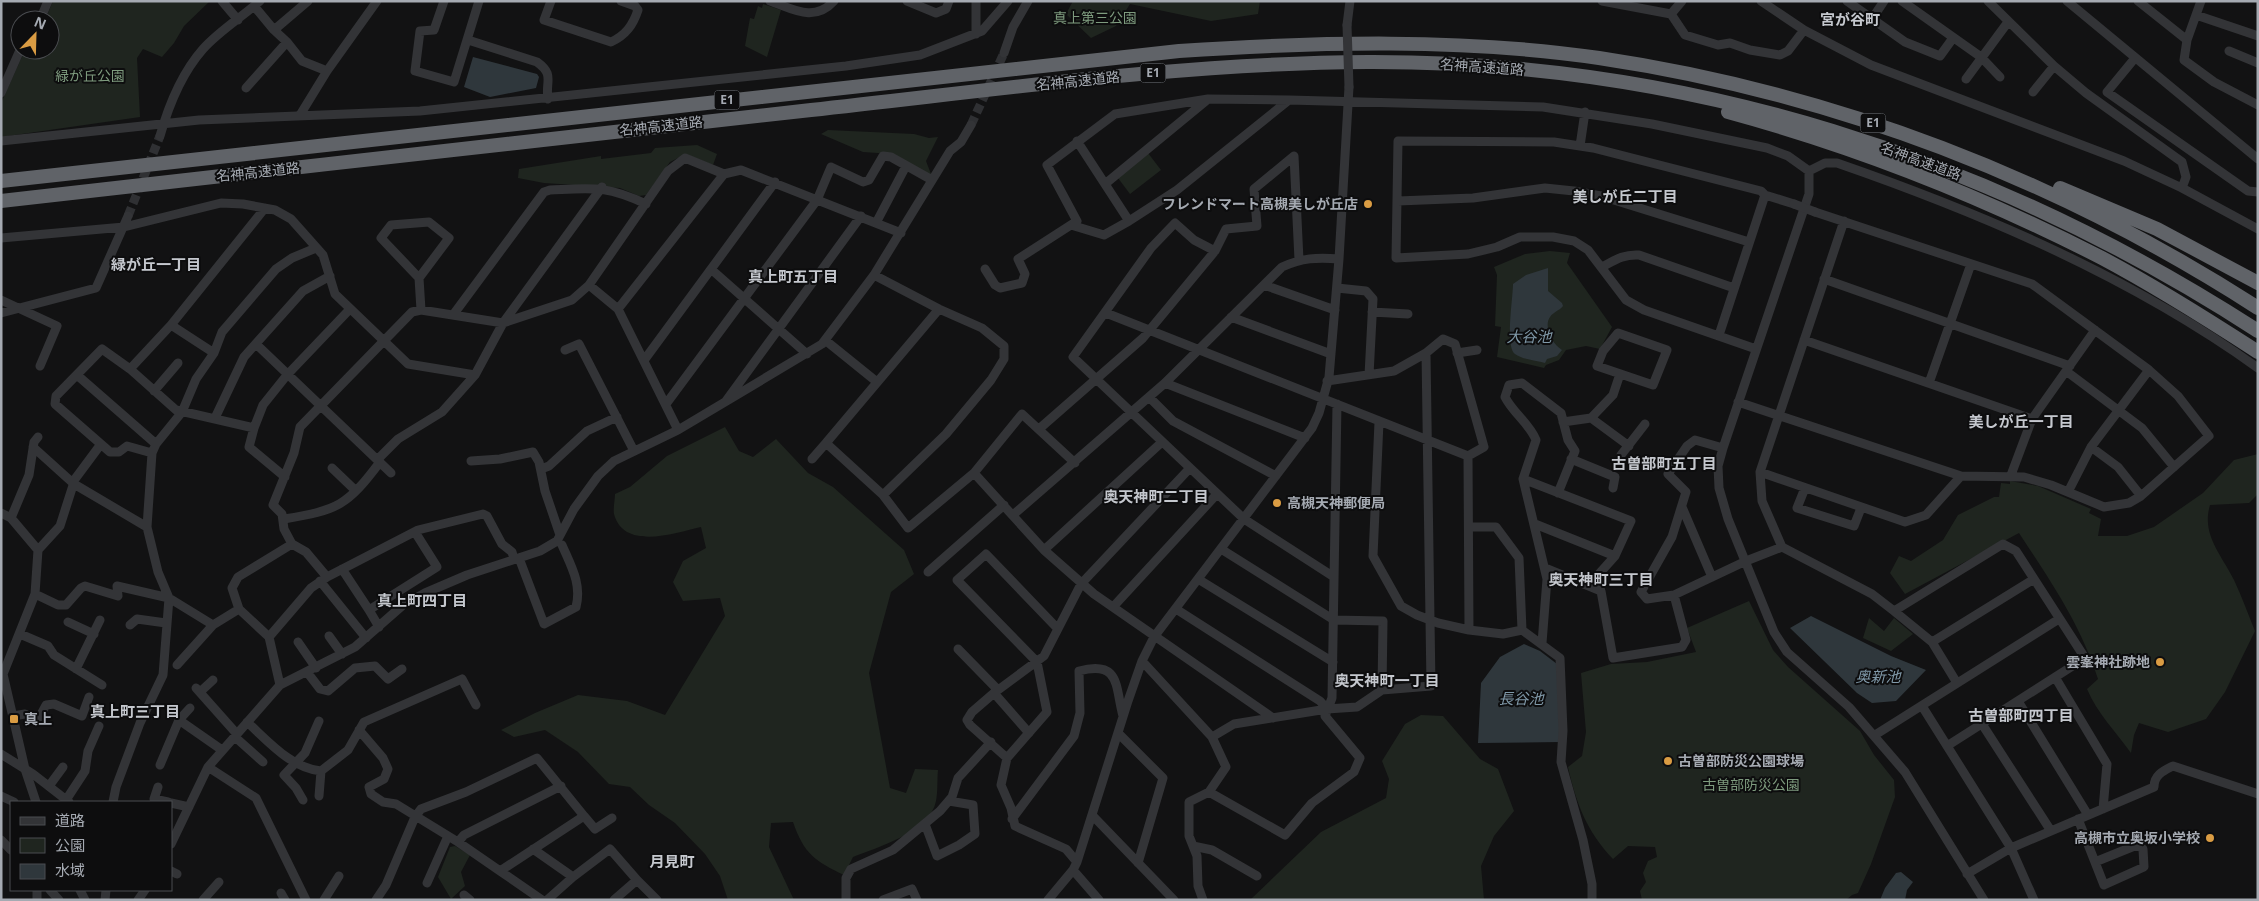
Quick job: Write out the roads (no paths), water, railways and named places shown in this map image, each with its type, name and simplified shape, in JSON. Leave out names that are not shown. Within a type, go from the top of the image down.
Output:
[{"type":"highway","name":"名神高速道路","points":[[1,181],[1169,52],[1249,46],[1336,44],[1519,49],[1588,57],[1662,69],[1741,86],[1876,124],[1979,162],[2056,195],[2170,253],[2258,308]]},
{"type":"highway","points":[[1454,46],[1522,44],[1600,52],[1734,77],[1815,98],[1939,138],[2122,213],[2192,246],[2258,283]]},
{"type":"highway","name":"名神高速道路","points":[[1,201],[1121,76],[1312,63],[1440,64],[1592,78],[1662,89],[1808,123],[1870,142],[1989,186],[2049,213],[2161,271],[2258,331]]},
{"type":"highway","points":[[1440,64],[1660,96],[1751,118],[1864,156],[1985,202],[2094,254],[2258,352]]},
{"type":"street","points":[[222,1],[238,20]]},
{"type":"street","points":[[274,30],[308,1]]},
{"type":"street","points":[[300,114],[377,1]]},
{"type":"street","points":[[444,1],[434,30],[420,31],[414,71],[454,82],[479,1]]},
{"type":"street","points":[[551,1],[544,20],[611,42],[622,38],[634,23],[638,10],[635,6],[621,1]]},
{"type":"street","points":[[775,2],[807,14],[824,9],[834,1]]},
{"type":"street","points":[[907,1],[936,13],[946,9],[949,1]]},
{"type":"street","points":[[976,1],[976,34]]},
{"type":"street","points":[[1,141],[164,123],[300,114],[420,111],[548,99],[846,66],[920,55],[976,34],[992,22],[1008,1]]},
{"type":"street","points":[[1004,53],[1013,27],[1028,1]]},
{"type":"street","points":[[1048,900],[1075,866],[1142,662],[1154,638],[1305,438],[1312,428],[1324,398],[1331,354],[1339,259],[1349,100],[1347,25],[1350,1]]},
{"type":"street","points":[[1602,1],[1632,4],[1672,14],[1685,35],[1718,45],[1730,43],[1750,50],[1780,55],[1788,51],[1804,30]]},
{"type":"street","points":[[1672,14],[1682,1]]},
{"type":"street","points":[[1761,1],[1804,30],[1871,65],[2074,140],[2182,188],[2258,230]]},
{"type":"street","points":[[1847,1],[1905,42],[1940,56],[1953,38]]},
{"type":"street","points":[[1872,19],[1884,1]]},
{"type":"street","points":[[1902,1],[1981,56],[2000,77]]},
{"type":"street","points":[[1988,1],[2054,66],[2086,93],[2182,162],[2186,177],[2182,188]]},
{"type":"street","points":[[2067,1],[2258,159]]},
{"type":"street","points":[[2138,1],[2187,40]]},
{"type":"street","points":[[2201,1],[2187,40],[2184,60],[2214,82],[2258,105]]},
{"type":"street","points":[[160,136],[185,72],[204,48],[257,4],[274,30],[287,42],[302,61],[327,72]]},
{"type":"street","points":[[2196,15],[2258,36]]},
{"type":"street","points":[[1966,79],[1981,56],[2008,22]]},
{"type":"street","points":[[468,40],[546,68],[549,76],[548,99]]},
{"type":"street","points":[[246,88],[287,42]]},
{"type":"street","points":[[2229,51],[2258,63]]},
{"type":"street","points":[[2135,58],[2108,92],[2248,191],[2258,192]]},
{"type":"street","points":[[1,93],[16,60]]},
{"type":"street","points":[[2033,92],[2054,66]]},
{"type":"street","points":[[1105,184],[1208,99]]},
{"type":"street","points":[[985,269],[995,285],[1000,288],[1022,283],[1025,274],[1018,259],[1077,221],[1047,165],[1077,141],[1115,114],[1208,99],[1349,100],[1494,105],[1585,112],[1767,148],[1788,156],[1809,171]]},
{"type":"street","points":[[1071,225],[1104,235],[1129,221],[1177,190],[1289,100]]},
{"type":"street","points":[[1580,146],[1585,112]]},
{"type":"street","points":[[174,832],[189,807],[208,767],[280,685],[342,654],[366,638],[403,605],[425,592],[557,541],[574,509],[598,476],[614,461],[678,430],[807,354],[825,340],[874,275],[950,152],[961,142],[971,125]]},
{"type":"street","points":[[1077,141],[1129,221]]},
{"type":"street","points":[[1738,402],[1960,476],[2011,475],[2068,492],[2104,507],[2129,503],[2140,496],[2209,436],[2178,396],[2149,370],[2032,284],[1765,195],[1762,190],[1580,146],[1554,142],[1398,141],[1396,258],[1468,254],[1497,247],[1520,238],[1553,237],[1574,241],[1588,250],[1626,300],[1644,310],[1756,349]]},
{"type":"street","points":[[666,404],[817,200],[831,167],[863,182],[869,180],[883,156],[891,157],[932,180]]},
{"type":"street","points":[[1039,429],[1097,380],[1149,330],[1215,251],[1226,229],[1257,226],[1254,189],[1294,156],[1299,260]]},
{"type":"street","points":[[366,638],[323,579],[306,552],[292,544],[284,529],[282,514],[273,505],[294,453],[300,427],[412,312],[421,310],[503,323],[572,300],[589,285],[668,171],[685,158],[724,174],[741,170],[901,233]]},
{"type":"street","points":[[1809,171],[1825,163],[1837,163],[1953,205],[2016,232],[2105,276],[2157,305],[2258,368]]},
{"type":"street","points":[[876,222],[906,166]]},
{"type":"street","points":[[1809,171],[1809,194],[1723,448],[1718,466],[1719,488],[1728,518],[1766,615],[1787,652],[1849,707],[1905,772],[1984,900]]},
{"type":"street","points":[[618,309],[724,174]]},
{"type":"street","points":[[644,359],[712,270],[775,182]]},
{"type":"street","points":[[453,315],[544,192],[602,187],[617,191],[646,204]]},
{"type":"street","points":[[284,519],[320,513],[346,501],[398,439],[442,412],[476,375],[503,323],[602,187]]},
{"type":"street","points":[[1398,201],[1473,198],[1545,188],[1574,191],[1601,196],[1749,242]]},
{"type":"street","points":[[1719,335],[1765,195]]},
{"type":"street","points":[[1,238],[124,226],[222,203],[275,210],[291,219],[323,255],[336,294],[408,364],[476,375]]},
{"type":"street","points":[[130,369],[172,325],[265,208]]},
{"type":"street","points":[[1,313],[96,288],[128,216]]},
{"type":"street","points":[[725,403],[861,216]]},
{"type":"street","points":[[1844,221],[1760,472],[1762,501],[1782,547],[1872,594],[1894,610],[1932,642],[1957,683]]},
{"type":"street","points":[[419,278],[449,238],[429,222],[390,225],[381,238],[419,278],[421,310]]},
{"type":"street","points":[[1215,251],[1194,240],[1175,223],[1151,248],[1073,357],[1244,519],[1334,577]]},
{"type":"street","points":[[113,801],[116,787],[140,723],[163,675],[168,598],[158,572],[147,527],[152,453],[156,444],[182,412],[196,379],[214,353],[222,332],[266,279],[292,258],[316,248]]},
{"type":"street","points":[[1602,267],[1617,258],[1639,255],[1734,288]]},
{"type":"street","points":[[1012,515],[1132,413],[1282,267],[1299,260],[1316,257],[1339,259]]},
{"type":"street","points":[[1929,383],[1970,264]]},
{"type":"street","points":[[712,270],[807,354]]},
{"type":"street","points":[[874,275],[939,309],[982,328],[1004,346],[1004,359],[992,380],[946,434],[883,495]]},
{"type":"street","points":[[214,418],[244,357],[303,290],[330,276]]},
{"type":"street","points":[[1824,279],[1950,323],[2068,368],[2142,428],[2174,467]]},
{"type":"street","points":[[1264,284],[1335,310]]},
{"type":"street","points":[[589,285],[618,309],[678,430]]},
{"type":"street","points":[[1336,288],[1366,291],[1373,300],[1370,375]]},
{"type":"street","points":[[1,300],[57,326],[40,366]]},
{"type":"street","points":[[285,477],[250,446],[254,428],[263,404],[287,375],[350,309]]},
{"type":"street","points":[[812,459],[939,309]]},
{"type":"street","points":[[1372,312],[1408,314]]},
{"type":"street","points":[[1106,313],[1468,456],[1484,447],[1455,344],[1443,339],[1426,353],[1394,371],[1327,381]]},
{"type":"street","points":[[1231,317],[1331,354]]},
{"type":"street","points":[[172,325],[214,353]]},
{"type":"street","points":[[2011,475],[2032,418],[2095,330]]},
{"type":"street","points":[[1618,333],[1667,350],[1653,385],[1620,374],[1597,366],[1603,350],[1618,333]]},
{"type":"street","points":[[825,340],[877,382]]},
{"type":"street","points":[[1804,340],[2032,418]]},
{"type":"street","points":[[256,344],[320,407],[379,460],[391,474]]},
{"type":"street","points":[[565,350],[579,344],[634,451]]},
{"type":"street","points":[[152,453],[127,446],[119,452],[110,452],[55,404],[56,396],[102,349],[130,369],[176,410],[254,428]]},
{"type":"street","points":[[1458,353],[1477,350]]},
{"type":"street","points":[[1212,737],[1234,724],[1327,709],[1357,707],[1382,690],[1431,686],[1426,353]]},
{"type":"street","points":[[154,391],[178,363]]},
{"type":"street","points":[[2068,492],[2092,447],[2149,370]]},
{"type":"street","points":[[1563,422],[1591,418],[1613,395],[1620,374]]},
{"type":"street","points":[[77,375],[156,444]]},
{"type":"street","points":[[1164,383],[1305,438]]},
{"type":"street","points":[[1542,643],[1548,579],[1523,479],[1536,440],[1533,432],[1510,407],[1505,396],[1509,386],[1522,383],[1561,413],[1568,440],[1575,451],[1558,493]]},
{"type":"street","points":[[1149,397],[1173,421],[1276,476]]},
{"type":"street","points":[[1209,792],[1285,835],[1312,803],[1354,772],[1360,758],[1325,716],[1332,698],[1337,404]]},
{"type":"street","points":[[826,442],[883,495],[908,528],[974,472],[1022,414],[1075,462]]},
{"type":"street","points":[[541,469],[549,466],[587,431],[617,417]]},
{"type":"street","points":[[1591,418],[1629,446]]},
{"type":"street","points":[[1379,422],[1373,556],[1401,606],[1431,621],[1469,630],[1503,634],[1522,630],[1560,658],[1563,731],[1561,762],[1583,840],[1592,884],[1592,900]]},
{"type":"street","points":[[1622,455],[1645,424]]},
{"type":"street","points":[[11,518],[30,476],[33,447],[38,437]]},
{"type":"street","points":[[1723,448],[1695,440],[1687,446],[1668,474],[1686,492],[1672,537],[1641,592],[1648,599],[1674,595],[1746,561],[1782,547]]},
{"type":"street","points":[[1044,550],[1162,442]]},
{"type":"street","points":[[36,801],[25,769],[2,674],[36,594],[38,550],[60,526],[74,484],[84,464],[101,444]]},
{"type":"street","points":[[33,447],[74,484],[147,527]]},
{"type":"street","points":[[2092,447],[2118,467],[2140,496]]},
{"type":"street","points":[[471,461],[500,459],[533,452],[541,469],[546,492],[560,535]]},
{"type":"street","points":[[1468,456],[1469,630]]},
{"type":"street","points":[[1572,459],[1615,477],[1613,488]]},
{"type":"street","points":[[332,468],[356,491]]},
{"type":"street","points":[[1007,758],[970,725],[967,720],[972,712],[996,691],[1044,656],[1081,584],[1190,468]]},
{"type":"street","points":[[974,472],[1044,550],[1081,584],[1154,638],[1273,718]]},
{"type":"street","points":[[1760,472],[1905,522],[1926,514],[1960,476]]},
{"type":"street","points":[[1523,479],[1630,521],[1615,556],[1590,585]]},
{"type":"street","points":[[1804,488],[1798,508],[1854,526],[1861,508]]},
{"type":"street","points":[[1112,607],[1217,494]]},
{"type":"street","points":[[928,572],[1004,505]]},
{"type":"street","points":[[1682,507],[1712,577]]},
{"type":"street","points":[[1,513],[11,518],[38,550]]},
{"type":"street","points":[[269,637],[311,588],[323,579],[415,532],[483,514],[488,516],[502,544],[517,558],[544,624],[576,607],[579,595],[577,582],[562,545]]},
{"type":"street","points":[[1535,524],[1615,556]]},
{"type":"street","points":[[1469,527],[1496,526],[1519,558],[1522,630]]},
{"type":"street","points":[[369,610],[437,567],[415,532]]},
{"type":"street","points":[[280,685],[269,637],[239,609],[232,588],[238,577],[292,544]]},
{"type":"street","points":[[1894,610],[2003,544],[2016,551],[2085,658],[1947,746]]},
{"type":"street","points":[[1221,549],[1334,620],[1384,621],[1382,690]]},
{"type":"street","points":[[1058,630],[986,554],[957,580],[1037,662],[1047,712],[1007,758],[1001,785],[1011,808],[1015,826],[1066,849],[1075,866],[1099,900]]},
{"type":"street","points":[[1545,568],[1602,591],[1613,658],[1682,647],[1686,640],[1674,595]]},
{"type":"street","points":[[342,569],[378,627]]},
{"type":"street","points":[[1198,579],[1333,662]]},
{"type":"street","points":[[1932,642],[2034,579]]},
{"type":"street","points":[[36,594],[58,604],[66,604],[80,588],[85,586],[118,596],[117,586],[168,598],[213,624]]},
{"type":"street","points":[[177,665],[213,624],[239,609]]},
{"type":"street","points":[[1176,609],[1320,701],[1327,709]]},
{"type":"street","points":[[130,625],[137,619],[166,623]]},
{"type":"street","points":[[1875,735],[2059,619]]},
{"type":"street","points":[[76,669],[100,620]]},
{"type":"street","points":[[68,622],[94,634]]},
{"type":"street","points":[[20,634],[48,646],[54,655],[102,685]]},
{"type":"street","points":[[329,636],[342,654]]},
{"type":"street","points":[[298,642],[320,689],[328,691],[355,668],[375,666],[388,680],[402,669]]},
{"type":"street","points":[[958,650],[996,691],[1029,733]]},
{"type":"street","points":[[1142,662],[1212,737],[1226,767],[1209,792],[1189,802],[1189,836],[1197,856],[1198,886],[1203,900]]},
{"type":"street","points":[[1012,819],[1074,736],[1080,713],[1079,671],[1093,667],[1108,670],[1116,678],[1123,717]]},
{"type":"street","points":[[2054,677],[2107,764],[2103,808]]},
{"type":"street","points":[[247,722],[294,763],[309,769],[321,770],[348,750],[364,722],[462,679],[476,704]]},
{"type":"street","points":[[213,680],[198,690],[235,735],[263,762]]},
{"type":"street","points":[[13,716],[25,714],[38,720],[46,705],[54,704],[82,716],[89,698]]},
{"type":"street","points":[[2018,701],[2088,815]]},
{"type":"street","points":[[1922,706],[2011,848],[2034,900]]},
{"type":"street","points":[[160,765],[179,720],[190,708]]},
{"type":"street","points":[[179,720],[222,750]]},
{"type":"street","points":[[303,800],[296,788],[284,775],[305,753],[319,722]]},
{"type":"street","points":[[1982,724],[2050,831]]},
{"type":"street","points":[[1,754],[25,769],[68,801],[84,771],[88,751],[99,726]]},
{"type":"street","points":[[359,730],[383,758],[388,768],[384,779],[369,787],[371,794],[383,802],[396,804],[458,842],[542,900]]},
{"type":"street","points":[[1118,733],[1163,778],[1138,863]]},
{"type":"street","points":[[846,900],[846,878],[851,869],[893,850],[925,824],[949,801],[958,778],[991,742]]},
{"type":"street","points":[[379,899],[415,817],[421,809],[466,792],[537,758],[596,829],[612,818]]},
{"type":"street","points":[[1967,874],[2011,848],[2154,787],[2154,780],[2158,774],[2173,766],[2258,794]]},
{"type":"street","points":[[49,786],[63,767]]},
{"type":"street","points":[[208,767],[256,798],[306,900]]},
{"type":"street","points":[[319,796],[321,770]]},
{"type":"street","points":[[458,842],[464,835],[561,786]]},
{"type":"street","points":[[158,787],[154,799],[162,801]]},
{"type":"street","points":[[925,824],[937,856],[959,845],[975,834],[974,805],[949,801]]},
{"type":"street","points":[[172,803],[189,807]]},
{"type":"street","points":[[1092,815],[1174,900]]},
{"type":"street","points":[[500,871],[584,816]]},
{"type":"street","points":[[2078,819],[2104,885],[2144,867],[2143,849],[2137,845],[2095,862]]},
{"type":"street","points":[[427,883],[448,836]]},
{"type":"street","points":[[1,840],[10,849]]},
{"type":"street","points":[[1193,846],[1212,850],[1257,876]]},
{"type":"street","points":[[547,900],[610,848],[657,900]]},
{"type":"street","points":[[534,849],[573,877]]},
{"type":"street","points":[[324,900],[339,876]]},
{"type":"street","points":[[614,900],[637,880]]},
{"type":"street","points":[[203,900],[219,882]]},
{"type":"street","points":[[883,900],[912,889],[917,900]]},
{"type":"water","points":[[473,57],[537,74],[539,77],[536,88],[490,97],[464,87]]},
{"type":"water","name":"大谷池","points":[[1548,268],[1548,291],[1563,306],[1550,317],[1548,331],[1552,340],[1562,350],[1557,356],[1547,359],[1545,363],[1526,359],[1515,354],[1510,342],[1510,322],[1513,284],[1526,275]]},
{"type":"water","name":"奥新池","points":[[1811,616],[1891,656],[1926,670],[1896,701],[1872,703],[1857,693],[1790,628]]},
{"type":"water","name":"長谷池","points":[[1524,644],[1540,651],[1557,664],[1560,742],[1478,743],[1481,683],[1500,657]]},
{"type":"water","points":[[1901,872],[1913,882],[1907,890],[1905,900],[1880,900],[1885,888],[1896,873]]},
{"type":"tunnel","points":[[971,125],[1004,53]]},
{"type":"tunnel","points":[[128,216],[160,136]]},
{"type":"place","name":"フレンドマート高槻美しが丘店","points":[[1368,204]]},
{"type":"place","name":"高槻天神郵便局","points":[[1277,503]]},
{"type":"place","name":"雲峯神社跡地","points":[[2160,662]]},
{"type":"place","name":"真上","points":[[14,719]]},
{"type":"place","name":"古曽部防災公園球場","points":[[1668,761]]},
{"type":"place","name":"高槻市立奥坂小学校","points":[[2210,838]]},
{"type":"district","name":"宮が谷町","points":[[1850,20]]},
{"type":"district","name":"美しが丘二丁目","points":[[1625,197]]},
{"type":"district","name":"緑が丘一丁目","points":[[156,265]]},
{"type":"district","name":"真上町五丁目","points":[[793,277]]},
{"type":"district","name":"美しが丘一丁目","points":[[2021,422]]},
{"type":"district","name":"古曽部町五丁目","points":[[1664,464]]},
{"type":"district","name":"奥天神町二丁目","points":[[1156,497]]},
{"type":"district","name":"奥天神町三丁目","points":[[1601,580]]},
{"type":"district","name":"真上町四丁目","points":[[422,601]]},
{"type":"district","name":"奥天神町一丁目","points":[[1387,681]]},
{"type":"district","name":"真上町三丁目","points":[[135,712]]},
{"type":"district","name":"古曽部町四丁目","points":[[2021,716]]},
{"type":"district","name":"月見町","points":[[672,862]]},
{"type":"park label","name":"真上第三公園","points":[[1095,18]]},
{"type":"park label","name":"緑が丘公園","points":[[90,76]]},
{"type":"park label","name":"古曽部防災公園","points":[[1751,785]]}]
